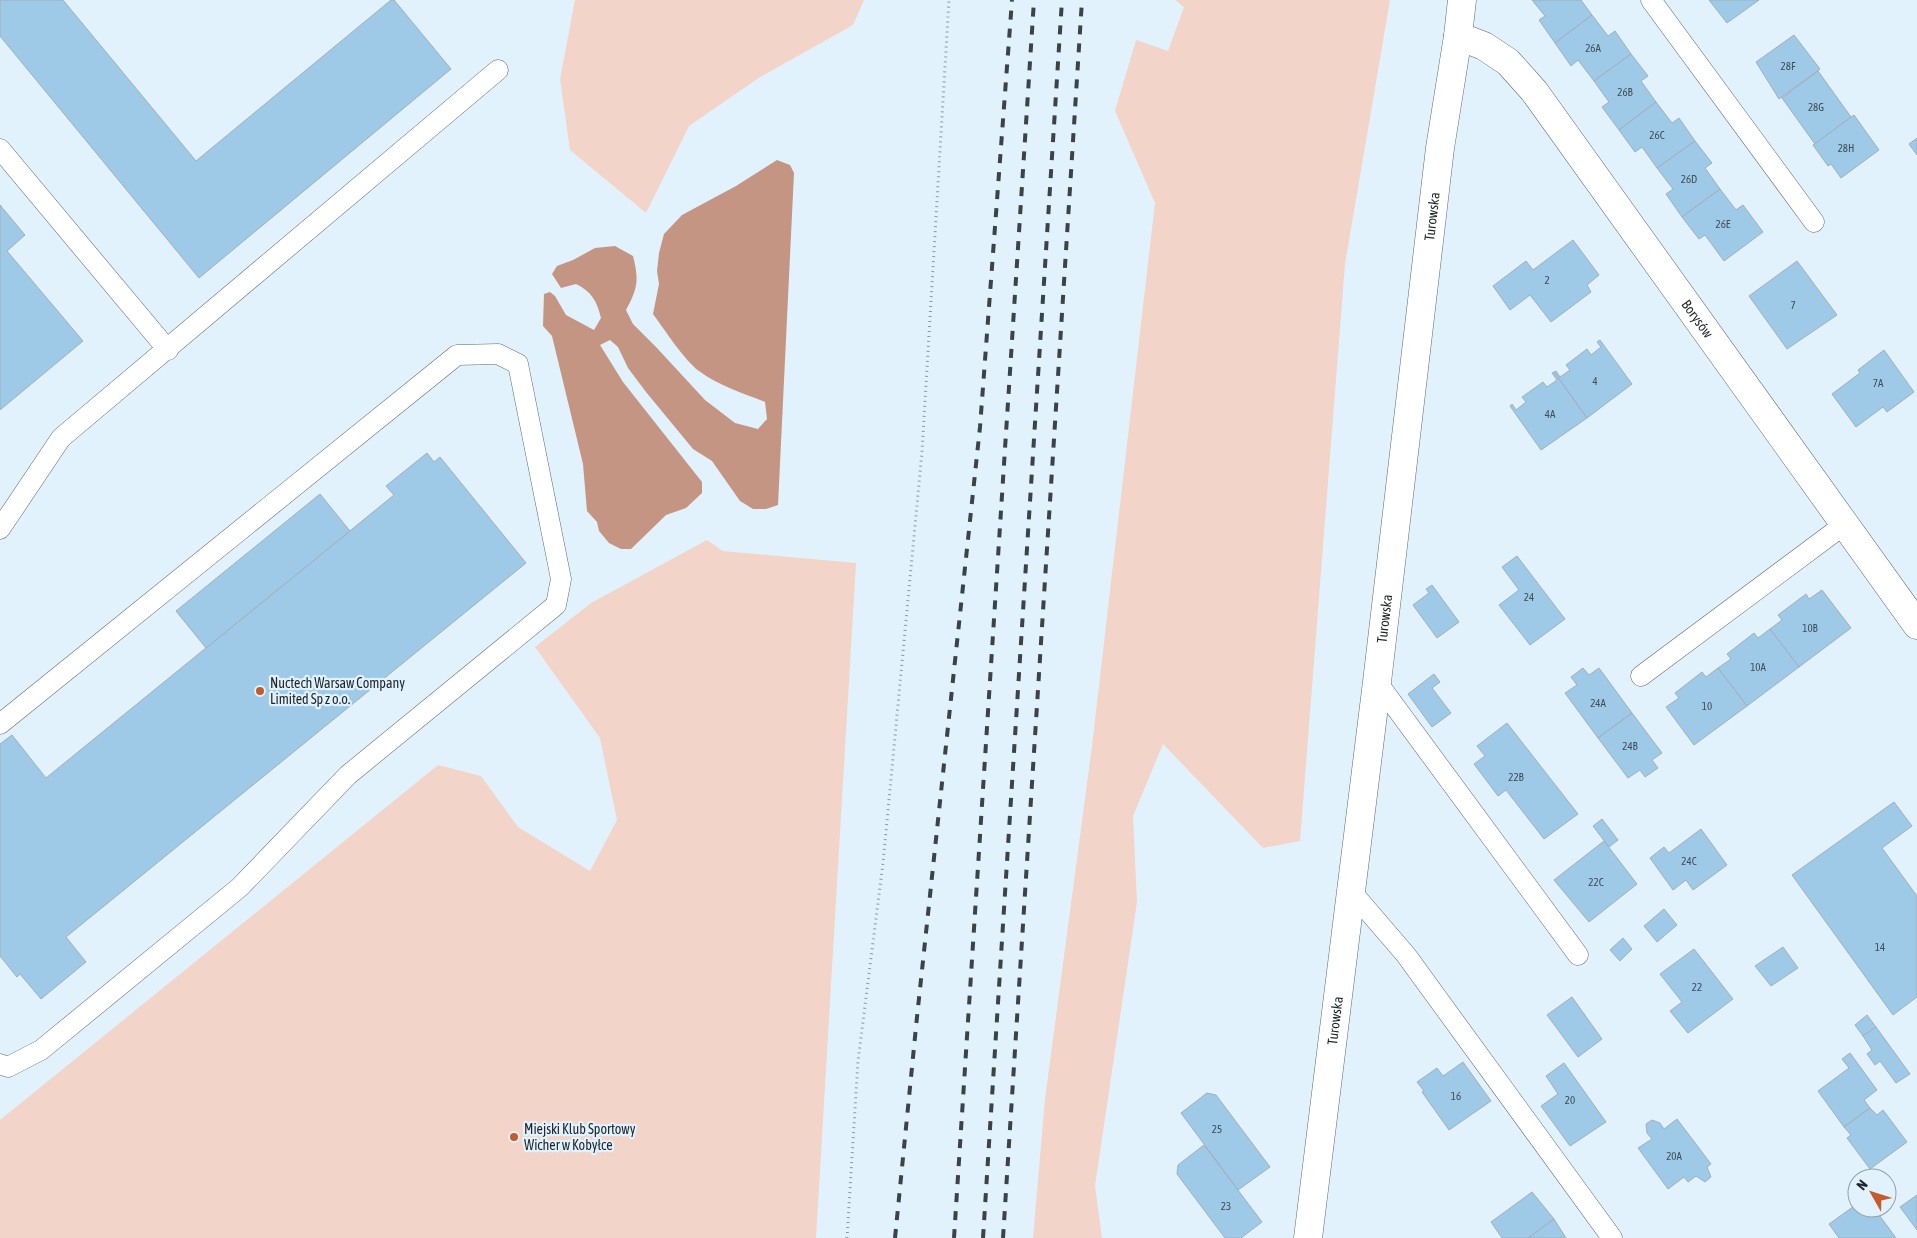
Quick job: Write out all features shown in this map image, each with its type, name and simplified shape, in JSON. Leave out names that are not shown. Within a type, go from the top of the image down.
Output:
[{"type":"street","name":"Turowska","points":[[1308,1238],[1377,682],[1440,148],[1462,0]]},
{"type":"street","name":"Borysów","points":[[1458,36],[1484,46],[1508,62],[1534,91],[1917,625]]},
{"type":"lane","points":[[1651,0],[1814,222]]},
{"type":"lane","points":[[0,529],[61,438],[168,350],[498,70]]},
{"type":"lane","points":[[0,149],[168,350]]},
{"type":"lane","points":[[0,724],[457,355],[498,354],[518,364],[561,579],[556,606],[348,775],[232,893],[41,1050],[8,1067],[0,1064]]},
{"type":"lane","points":[[1641,676],[1845,524]]},
{"type":"lane","points":[[1377,682],[1578,954]]},
{"type":"lane","points":[[1351,891],[1406,955],[1612,1238]]},
{"type":"path","points":[[846,1238],[858,1062],[883,864],[922,452],[950,0]]},
{"type":"shaded area","points":[[575,0],[864,0],[853,25],[760,77],[689,126],[646,213],[570,150],[560,79]]},
{"type":"shaded area","points":[[1175,0],[1390,0],[1345,264],[1300,841],[1263,848],[1163,744],[1133,816],[1137,902],[1095,1186],[1102,1238],[1033,1238],[1045,1099],[1092,746],[1155,203],[1115,111],[1136,40],[1168,51],[1184,7]]},
{"type":"shaded area","points":[[777,160],[790,165],[794,173],[778,505],[766,509],[753,509],[740,501],[712,461],[693,449],[646,392],[628,368],[618,347],[610,340],[600,345],[623,382],[702,482],[702,493],[686,508],[666,515],[631,549],[621,549],[609,543],[599,531],[597,522],[587,511],[583,464],[552,336],[543,326],[544,294],[550,292],[555,296],[566,315],[594,330],[601,318],[598,307],[586,290],[576,284],[561,288],[552,274],[557,266],[595,248],[615,246],[633,256],[637,278],[633,296],[626,310],[633,324],[705,400],[735,423],[758,429],[767,419],[765,402],[723,385],[699,371],[681,353],[653,314],[659,284],[657,271],[659,253],[664,234],[682,215],[736,186]]},
{"type":"shaded area","points":[[707,540],[723,551],[856,563],[816,1238],[0,1238],[0,1120],[438,765],[481,776],[518,827],[590,871],[617,820],[600,738],[535,647],[591,603]]},
{"type":"building","points":[[0,0],[63,0],[196,161],[391,0],[394,0],[451,69],[199,278],[0,36]]},
{"type":"building","points":[[1532,0],[1581,0],[1592,15],[1555,43],[1539,20],[1545,16]]},
{"type":"building","points":[[1709,0],[1759,0],[1727,23]]},
{"type":"building","points":[[1592,15],[1608,36],[1615,31],[1631,54],[1594,81],[1578,60],[1571,66],[1555,43]]},
{"type":"building","points":[[1794,35],[1820,69],[1779,99],[1756,62]]},
{"type":"building","points":[[1631,54],[1648,76],[1641,81],[1656,102],[1619,130],[1602,107],[1609,102],[1594,81]]},
{"type":"building","points":[[1818,71],[1851,117],[1815,144],[1782,98]]},
{"type":"building","points":[[1656,102],[1672,123],[1679,118],[1695,141],[1657,168],[1642,147],[1635,152],[1619,130]]},
{"type":"building","points":[[1854,115],[1879,150],[1841,178],[1831,164],[1828,166],[1813,145]]},
{"type":"building","points":[[1917,138],[1917,155],[1909,144]]},
{"type":"building","points":[[1695,141],[1712,163],[1705,168],[1720,189],[1682,217],[1666,194],[1673,189],[1657,168]]},
{"type":"building","points":[[1720,189],[1736,210],[1743,205],[1763,232],[1724,261],[1705,235],[1699,239],[1682,217]]},
{"type":"building","points":[[0,205],[25,235],[7,251],[83,341],[0,410]]},
{"type":"building","points":[[1573,240],[1599,275],[1587,285],[1591,292],[1551,322],[1530,295],[1510,310],[1493,286],[1526,261],[1533,270]]},
{"type":"building","points":[[1797,261],[1837,315],[1787,349],[1749,296]]},
{"type":"building","points":[[1600,340],[1632,384],[1587,418],[1554,372],[1556,371],[1560,377],[1570,370],[1566,365],[1587,349],[1591,355],[1601,347],[1597,342]]},
{"type":"building","points":[[1884,350],[1914,392],[1887,412],[1883,407],[1856,427],[1832,394],[1860,373],[1858,370]]},
{"type":"building","points":[[1554,372],[1587,418],[1541,450],[1510,406],[1512,404],[1516,410],[1526,402],[1522,397],[1543,382],[1547,387],[1557,380],[1552,373]]},
{"type":"building","name":"Nuctech Warsaw Company Limited Sp z o.o.","points":[[427,453],[434,462],[440,457],[526,563],[66,937],[86,962],[41,999],[20,974],[17,977],[0,956],[0,744],[12,735],[46,778],[394,495],[386,486]]},
{"type":"building","points":[[320,494],[350,531],[206,648],[176,611]]},
{"type":"building","points":[[1517,556],[1565,619],[1530,645],[1499,605],[1519,590],[1502,567]]},
{"type":"building","points":[[1432,585],[1459,622],[1437,638],[1413,605],[1429,593],[1426,589]]},
{"type":"building","points":[[1822,590],[1851,628],[1799,667],[1770,629],[1782,620],[1778,615],[1806,594],[1809,599]]},
{"type":"building","points":[[1770,629],[1799,667],[1747,706],[1718,668],[1731,659],[1727,654],[1754,633],[1758,638]]},
{"type":"building","points":[[1583,668],[1589,675],[1599,668],[1632,713],[1598,738],[1565,693],[1577,685],[1571,677]]},
{"type":"building","points":[[1718,668],[1747,706],[1694,745],[1666,707],[1679,698],[1675,693],[1702,672],[1706,677]]},
{"type":"building","points":[[1434,674],[1440,682],[1432,688],[1451,713],[1432,727],[1408,694]]},
{"type":"building","points":[[1632,713],[1662,753],[1652,760],[1658,768],[1645,777],[1640,770],[1628,778],[1598,738]]},
{"type":"building","points":[[1507,723],[1578,814],[1544,839],[1506,790],[1498,796],[1474,764],[1485,756],[1477,746]]},
{"type":"building","points":[[1894,802],[1912,826],[1882,848],[1917,896],[1917,997],[1893,1015],[1792,875]]},
{"type":"building","points":[[1602,819],[1618,840],[1609,847],[1593,826]]},
{"type":"building","points":[[1701,829],[1727,865],[1693,890],[1686,880],[1673,890],[1650,858],[1664,847],[1669,853]]},
{"type":"building","points":[[1604,841],[1637,884],[1589,922],[1554,880]]},
{"type":"building","points":[[1664,909],[1677,925],[1657,942],[1644,926]]},
{"type":"building","points":[[1623,938],[1632,949],[1620,961],[1610,950]]},
{"type":"building","points":[[1783,947],[1798,968],[1771,986],[1755,966]]},
{"type":"building","points":[[1694,949],[1733,999],[1688,1033],[1670,1011],[1682,1002],[1660,974]]},
{"type":"building","points":[[1572,997],[1602,1039],[1578,1057],[1547,1015]]},
{"type":"building","points":[[1867,1015],[1876,1027],[1863,1036],[1855,1025]]},
{"type":"building","points":[[1876,1027],[1910,1074],[1896,1083],[1880,1061],[1875,1065],[1867,1054],[1872,1050],[1863,1036]]},
{"type":"building","points":[[1850,1053],[1877,1090],[1864,1100],[1870,1108],[1844,1127],[1818,1091],[1849,1068],[1842,1059]]},
{"type":"building","points":[[1463,1062],[1491,1101],[1449,1130],[1417,1082],[1437,1068],[1443,1076]]},
{"type":"building","points":[[1564,1063],[1606,1122],[1570,1146],[1541,1106],[1558,1094],[1546,1076]]},
{"type":"building","points":[[1207,1093],[1216,1095],[1270,1167],[1238,1190],[1181,1113]]},
{"type":"building","points":[[1870,1108],[1877,1115],[1883,1110],[1907,1142],[1869,1168],[1847,1138],[1851,1135],[1844,1127]]},
{"type":"building","points":[[1677,1119],[1711,1164],[1707,1167],[1711,1177],[1705,1182],[1696,1176],[1688,1182],[1684,1177],[1668,1189],[1638,1148],[1652,1139],[1647,1133],[1646,1124],[1652,1120],[1660,1123],[1664,1129]]},
{"type":"building","points":[[1204,1145],[1262,1222],[1241,1238],[1225,1238],[1177,1174],[1178,1165]]},
{"type":"building","points":[[1532,1192],[1554,1219],[1528,1238],[1502,1238],[1491,1222]]},
{"type":"building","points":[[1917,1195],[1917,1230],[1900,1207]]},
{"type":"building","points":[[1847,1211],[1847,1218],[1881,1218],[1896,1238],[1839,1238],[1829,1224]]},
{"type":"building","points":[[1554,1219],[1566,1238],[1528,1238]]},
{"type":"railway","points":[[895,1238],[980,427],[1012,0]]},
{"type":"railway","points":[[954,1238],[1034,0]]},
{"type":"railway","points":[[983,1238],[1062,0]]},
{"type":"railway","points":[[1003,1238],[1082,0]]},
{"type":"place","name":"Nuctech Warsaw Company Limited Sp z o.o.","points":[[260,691]]},
{"type":"place","name":"Miejski Klub Sportowy Wicher w Kobyłce","points":[[514,1137]]}]
